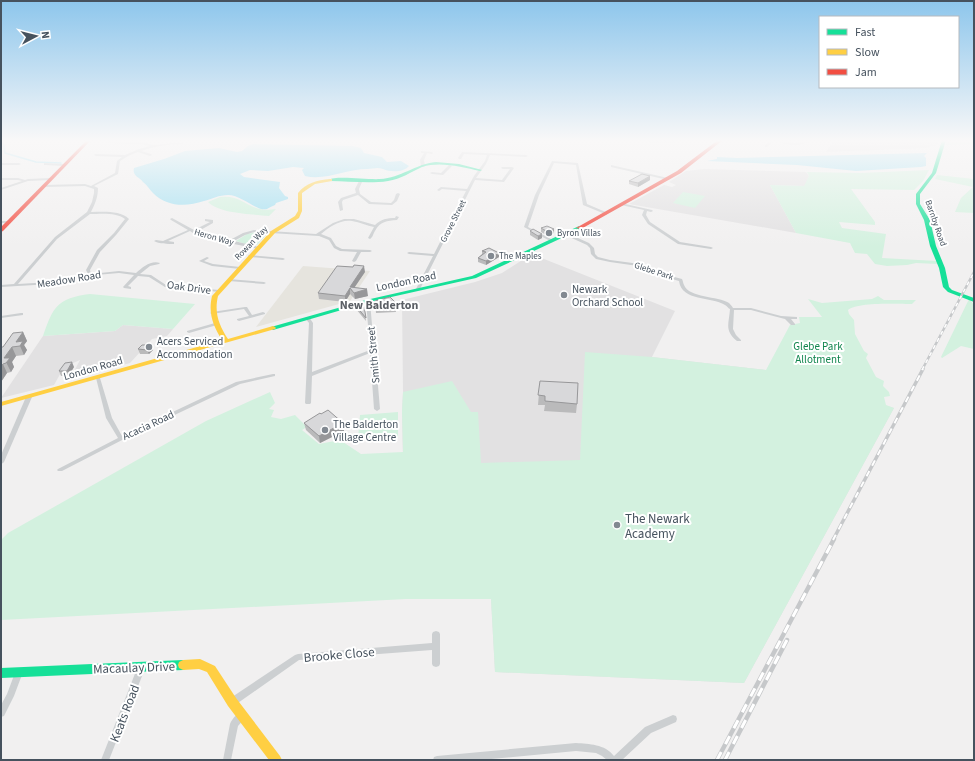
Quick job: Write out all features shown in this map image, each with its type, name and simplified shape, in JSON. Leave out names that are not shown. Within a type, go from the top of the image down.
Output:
[{"type":"street","points":[[1,230],[53,176]]},
{"type":"street","points":[[92,186],[112,176]]},
{"type":"street","name":"Rowan Way","points":[[212,313],[214,299],[219,291],[273,232],[297,217],[300,211],[300,193],[307,185],[327,180],[360,182],[382,181],[409,176]]},
{"type":"street","name":"Grove Street","points":[[418,289],[476,176]]},
{"type":"street","points":[[474,179],[503,182],[507,176]]},
{"type":"street","points":[[546,176],[526,223],[526,227],[528,230],[552,241]]},
{"type":"street","points":[[579,176],[586,206],[606,213]]},
{"type":"street","points":[[653,176],[668,179]]},
{"type":"street","name":"London Road","points":[[1,404],[368,301],[474,277],[566,234],[673,176]]},
{"type":"street","name":"Barnby Road","points":[[932,176],[918,194],[918,204],[927,220],[933,246],[942,268],[947,288],[950,291],[974,300]]},
{"type":"street","points":[[1,179],[18,178],[25,181]]},
{"type":"street","points":[[1,189],[25,181],[50,179]]},
{"type":"street","points":[[360,182],[357,189],[358,194],[370,203],[388,205],[395,202],[398,195],[392,196]]},
{"type":"street","points":[[15,285],[56,238],[89,213],[96,193],[96,188],[81,184],[44,186]]},
{"type":"street","points":[[440,190],[441,188],[468,190]]},
{"type":"street","points":[[340,209],[340,202],[342,199],[358,194]]},
{"type":"street","points":[[622,204],[651,211]]},
{"type":"street","points":[[646,210],[645,218],[648,222],[675,241],[682,244],[711,248]]},
{"type":"street","points":[[89,213],[120,215],[125,216],[127,219],[98,251],[88,270],[90,275]]},
{"type":"street","points":[[317,235],[328,227],[343,220],[354,220],[364,224],[376,225],[390,219],[396,219],[397,217]]},
{"type":"street","name":"Heron Way","points":[[172,219],[192,231],[258,248]]},
{"type":"street","points":[[206,220],[218,219]]},
{"type":"street","points":[[163,242],[210,225],[212,220]]},
{"type":"street","points":[[1,222],[9,222]]},
{"type":"street","points":[[370,238],[376,225]]},
{"type":"street","points":[[242,229],[249,232],[317,235],[330,239],[334,246],[338,249],[370,252]]},
{"type":"street","points":[[230,242],[249,232]]},
{"type":"street","name":"Glebe Park","points":[[566,234],[588,244],[592,248],[593,254],[598,258],[644,266],[666,276],[681,280]]},
{"type":"street","points":[[156,241],[173,243]]},
{"type":"street","points":[[354,261],[359,252]]},
{"type":"street","points":[[408,253],[435,255]]},
{"type":"street","points":[[250,256],[284,259]]},
{"type":"street","points":[[207,258],[201,261],[212,265],[240,268]]},
{"type":"street","points":[[125,287],[138,274],[154,262]]},
{"type":"street","name":"Meadow Road","points":[[1,286],[59,282],[90,275],[114,272]]},
{"type":"street","name":"Oak Drive","points":[[114,272],[153,277],[165,286],[219,291]]},
{"type":"street","name":"Glebe Park","points":[[681,280],[685,276]]},
{"type":"street","points":[[229,280],[264,283]]},
{"type":"street","name":"Glebe Park","points":[[681,280],[682,288],[688,292],[721,301],[732,309],[754,310],[787,318],[795,318]]},
{"type":"street","name":"Smith Street","points":[[368,301],[377,409]]},
{"type":"street","points":[[226,341],[215,324],[212,313],[245,308],[251,316]]},
{"type":"street","points":[[732,309],[730,327],[732,334],[739,340]]},
{"type":"street","points":[[239,320],[263,313]]},
{"type":"street","points":[[1,317],[10,318],[21,314]]},
{"type":"street","points":[[307,318],[311,323],[308,403]]},
{"type":"street","points":[[787,318],[793,324]]},
{"type":"street","points":[[189,332],[215,324]]},
{"type":"street","points":[[309,375],[373,350]]},
{"type":"street","name":"Acacia Road","points":[[60,470],[121,438],[238,383],[273,375]]},
{"type":"street","points":[[98,378],[109,418],[121,438]]},
{"type":"street","points":[[1,462],[29,397]]},
{"type":"street","points":[[436,634],[436,664]]},
{"type":"street","name":"Brooke Close","points":[[232,702],[298,657],[436,646]]},
{"type":"street","name":"Macaulay Drive","points":[[1,673],[200,664],[207,666],[215,673],[232,702],[276,760]]},
{"type":"street","name":"Keats Road","points":[[105,760],[142,666]]},
{"type":"street","points":[[1,713],[10,696],[19,672]]},
{"type":"street","points":[[227,760],[234,724],[242,715]]},
{"type":"street","points":[[616,760],[648,730],[673,719]]},
{"type":"street","points":[[437,760],[576,747],[597,750],[608,755],[612,760]]},
{"type":"shaded area","points":[[679,176],[809,176],[805,186],[770,185],[796,233],[629,204],[664,185],[672,187],[676,185],[669,182]]},
{"type":"shaded area","name":"The Newark Academy","points":[[530,255],[534,255],[675,311],[652,357],[766,370],[894,408],[744,683],[495,672],[491,599],[406,599],[402,412],[402,300],[475,282],[502,273]]},
{"type":"shaded area","points":[[303,266],[370,271],[350,301],[256,327]]},
{"type":"shaded area","points":[[123,325],[173,329],[167,336],[152,339],[130,363],[70,379],[80,360],[64,367],[54,385],[1,398],[43,336],[115,331]]},
{"type":"green space","points":[[809,176],[926,176],[914,190],[851,189],[875,222],[875,225],[839,222],[842,228],[886,234],[882,258],[937,261],[938,264],[916,263],[887,266],[875,264],[867,254],[855,253],[850,243],[796,233],[770,185],[804,186]]},
{"type":"green space","points":[[937,176],[942,176],[974,179],[974,213],[955,212],[961,198],[973,187],[935,179]]},
{"type":"green space","points":[[683,192],[705,196],[695,208],[673,203]]},
{"type":"green space","points":[[220,197],[235,198],[259,209],[276,209],[269,216],[245,214],[220,209],[208,202]]},
{"type":"green space","points":[[256,232],[267,234],[257,245],[236,241],[247,234]]},
{"type":"green space","points":[[90,294],[195,304],[173,329],[123,325],[115,331],[43,336],[54,311],[63,301]]},
{"type":"green space","name":"The Newark Academy","points":[[878,296],[884,300],[916,300],[912,304],[869,305],[853,307],[848,310],[849,314],[854,320],[855,334],[864,351],[868,354],[866,358],[876,377],[884,381],[883,386],[889,392],[890,396],[884,397],[886,405],[894,408],[744,683],[495,672],[491,599],[406,599],[1,620],[1,540],[8,533],[206,421],[270,392],[275,403],[269,409],[274,410],[271,417],[281,419],[295,415],[307,427],[302,430],[319,444],[340,440],[361,454],[403,452],[403,392],[452,381],[471,412],[478,412],[481,463],[580,460],[585,352],[652,357],[766,370],[790,325],[800,323],[799,317],[822,317],[808,299],[822,303],[872,299]]},
{"type":"green space","points":[[969,299],[974,305],[974,349],[961,346],[942,358],[941,357]]},
{"type":"green space","points":[[398,412],[398,438],[358,440],[360,415]]},
{"type":"water","points":[[136,176],[242,176],[280,182],[279,188],[285,196],[288,197],[288,199],[276,203],[267,209],[259,208],[239,198],[228,195],[219,196],[197,203],[184,205],[177,204],[158,198]]},
{"type":"water","points":[[305,176],[330,176],[320,177]]},
{"type":"building","points":[[639,176],[650,176],[638,183],[629,181]]},
{"type":"building","points":[[547,226],[554,229],[548,232],[541,228]]},
{"type":"building","points":[[533,229],[542,234],[538,236],[530,231]]},
{"type":"building","points":[[489,248],[499,253],[486,261],[478,258],[486,252],[482,251]]},
{"type":"building","points":[[354,265],[364,266],[350,287],[367,289],[354,293],[350,288],[345,296],[318,293],[337,266],[353,267]]},
{"type":"building","points":[[390,297],[395,302],[396,307],[375,309],[375,301]]},
{"type":"building","points":[[363,304],[365,312],[366,318],[356,306]]},
{"type":"building","points":[[23,332],[16,342],[23,341],[20,346],[12,347],[4,358],[10,358],[1,366],[1,347],[3,347],[13,333]]},
{"type":"building","points":[[142,345],[151,345],[147,350],[138,349]]},
{"type":"building","points":[[72,362],[67,371],[59,371],[65,363]]},
{"type":"building","points":[[540,381],[578,383],[577,404],[545,401],[545,396],[538,395]]},
{"type":"building","points":[[328,410],[343,423],[319,436],[304,423]]},
{"type":"railway","points":[[922,370],[974,272]]},
{"type":"railway","points":[[833,540],[923,369]]},
{"type":"railway","points":[[717,760],[834,539]]},
{"type":"railway","points":[[725,760],[787,640]]},
{"type":"traffic: fast","points":[[330,180],[373,181],[388,180],[402,176]]},
{"type":"traffic: fast","points":[[932,176],[918,194],[918,204],[927,220],[933,246],[942,268],[946,287],[950,291],[974,300]]},
{"type":"traffic: fast","points":[[273,328],[368,301],[474,277],[579,228]]},
{"type":"traffic: fast","points":[[1,673],[183,665]]},
{"type":"traffic: slow","points":[[226,341],[214,320],[213,302],[215,296],[273,232],[297,217],[300,211],[300,193],[306,187],[321,181],[330,180]]},
{"type":"traffic: slow","points":[[1,404],[273,328]]},
{"type":"traffic: slow","points":[[183,665],[200,664],[211,669],[232,702],[276,760]]},
{"type":"traffic: jam","points":[[1,230],[54,176]]},
{"type":"traffic: jam","points":[[579,228],[673,176]]},
{"type":"place","name":"Byron Villas","points":[[549,233]]},
{"type":"place","name":"The Maples","points":[[491,256]]},
{"type":"place","name":"Newark Orchard School","points":[[564,295]]},
{"type":"place","name":"Acers Serviced Accommodation","points":[[149,347]]},
{"type":"place","name":"The Balderton Village Centre","points":[[325,430]]},
{"type":"place","name":"The Newark Academy","points":[[617,525]]},
{"type":"district","name":"New Balderton","points":[[379,305]]},
{"type":"park label","name":"Glebe Park Allotment","points":[[818,352]]}]
